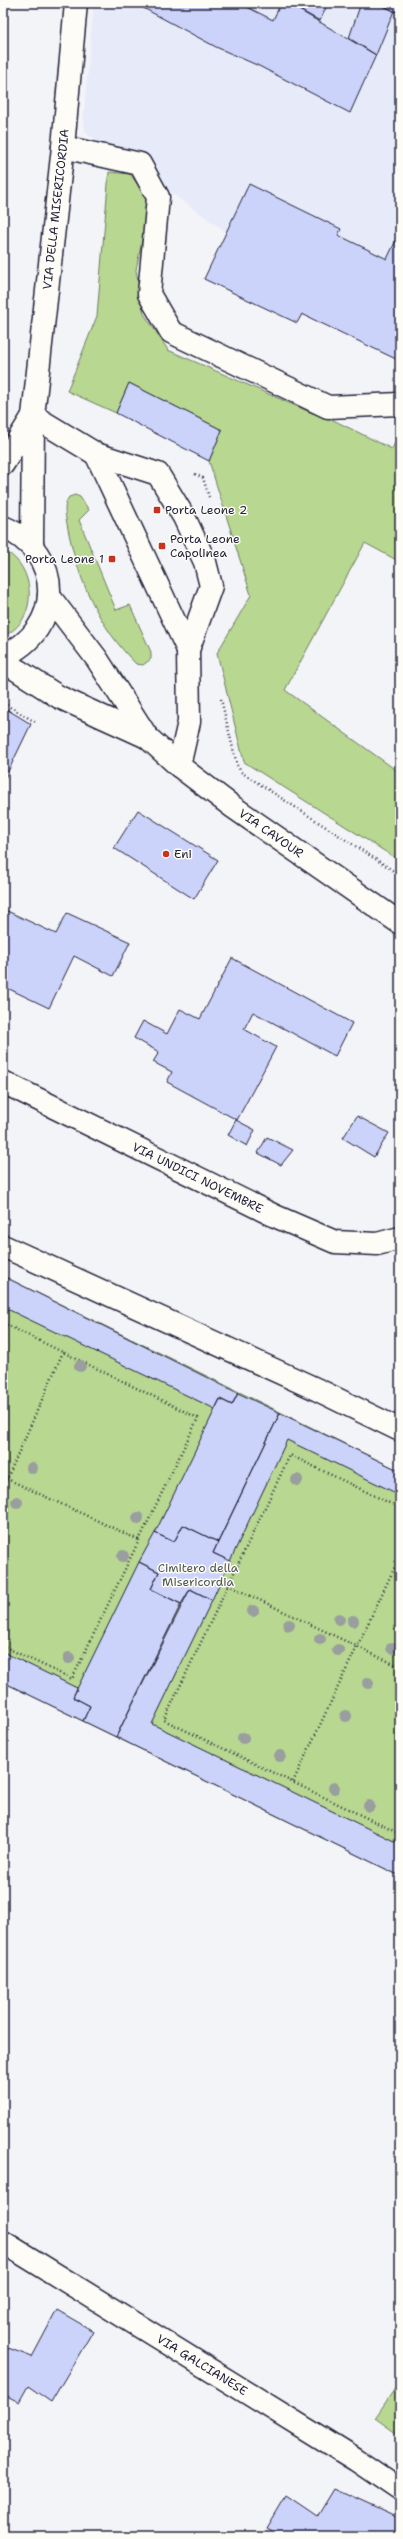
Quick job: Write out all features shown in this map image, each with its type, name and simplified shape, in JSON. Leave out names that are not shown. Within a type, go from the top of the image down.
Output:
[{"type":"street","name":"VIA DELLA MISERICORDIA","points":[[32,545],[33,416],[37,395],[63,146],[76,3]]},
{"type":"street","points":[[63,146],[140,164],[158,197],[149,294],[171,332],[328,407],[400,404]]},
{"type":"street","name":"VIA DELLA MISERICORDIA","points":[[3,464],[33,416]]},
{"type":"street","points":[[33,416],[96,454],[158,474],[184,517],[204,562],[211,586],[188,650],[189,722],[179,766]]},
{"type":"street","points":[[96,454],[188,650]]},
{"type":"street","points":[[3,526],[17,532],[32,545],[42,560],[48,578],[49,596],[45,617],[34,635],[18,650],[3,656]]},
{"type":"street","name":"VIA CAVOUR","points":[[49,596],[97,659],[147,737],[179,766],[233,807],[400,923]]},
{"type":"street","name":"VIA CAVOUR","points":[[3,661],[59,697],[147,737]]},
{"type":"street","name":"VIA UNDICI NOVEMBRE","points":[[3,1082],[275,1216],[335,1242],[378,1244],[400,1238]]},
{"type":"street","points":[[3,1246],[318,1390],[400,1430]]},
{"type":"street","name":"VIA GALCIANESE","points":[[3,2242],[356,2460],[400,2490]]},
{"type":"path","points":[[3,703],[37,723]]},
{"type":"path","points":[[3,1323],[198,1418],[72,1679],[3,1646]]},
{"type":"path","points":[[3,1488],[63,1352]]},
{"type":"path","points":[[400,1508],[290,1455],[164,1720],[400,1834]]},
{"type":"path","points":[[3,1477],[139,1540]]},
{"type":"path","points":[[293,1782],[400,1556]]},
{"type":"path","points":[[228,1586],[400,1667]]},
{"type":"shaded area","points":[[94,3],[400,3],[400,354],[86,133],[83,122]]},
{"type":"green space","points":[[109,172],[130,174],[150,201],[136,270],[144,314],[168,350],[312,413],[323,415],[392,449],[400,432],[400,562],[365,543],[285,690],[400,773],[400,861],[244,762],[217,653],[251,595],[209,461],[222,430],[129,383],[116,413],[67,391],[97,316]]},
{"type":"green space","points":[[75,495],[80,497],[89,510],[79,520],[116,610],[130,605],[151,652],[151,659],[143,665],[136,664],[111,634],[92,602],[84,584],[72,548],[65,512],[69,497]]},
{"type":"green space","points":[[3,550],[14,557],[22,568],[27,580],[29,593],[28,606],[23,618],[15,629],[3,636]]},
{"type":"green space","name":"Cimitero della Misericordia","points":[[3,1276],[400,1471],[400,1876],[3,1682]]},
{"type":"green space","points":[[400,2381],[400,2436],[375,2418]]},
{"type":"building","points":[[134,3],[239,3],[273,20],[281,3],[287,3],[376,55],[350,113],[259,66],[216,47]]},
{"type":"building","points":[[287,3],[328,3],[320,21]]},
{"type":"building","points":[[361,3],[377,3],[394,11],[376,55],[349,38]]},
{"type":"building","points":[[377,3],[400,3],[400,13],[394,11]]},
{"type":"building","points":[[249,184],[341,229],[338,235],[387,259],[400,232],[400,361],[302,314],[297,323],[204,279]]},
{"type":"building","points":[[129,383],[222,430],[209,461],[116,413]]},
{"type":"building","points":[[3,707],[31,724],[3,782]]},
{"type":"building","name":"Eni","points":[[138,810],[218,860],[194,899],[114,848]]},
{"type":"building","points":[[3,909],[56,934],[67,913],[130,942],[113,976],[74,956],[49,1008],[3,986]]},
{"type":"building","points":[[232,958],[352,1023],[335,1056],[253,1012],[244,1029],[276,1047],[237,1120],[167,1082],[172,1072],[153,1062],[159,1052],[134,1038],[143,1021],[167,1034],[180,1009],[200,1019]]},
{"type":"building","points":[[357,1116],[389,1133],[374,1157],[343,1138]]},
{"type":"building","points":[[236,1120],[255,1130],[247,1146],[228,1135]]},
{"type":"building","points":[[267,1137],[293,1150],[281,1165],[258,1153]]},
{"type":"building","points":[[3,1276],[238,1393],[232,1405],[220,1399],[215,1409],[3,1307]]},
{"type":"building","points":[[238,1393],[280,1413],[218,1542],[183,1525],[174,1542],[155,1533],[220,1399],[232,1405]]},
{"type":"building","points":[[280,1413],[400,1471],[400,1495],[287,1440],[230,1561],[213,1553]]},
{"type":"building","points":[[183,1525],[218,1542],[213,1553],[230,1561],[212,1600],[190,1589],[181,1604],[151,1589],[159,1572],[139,1562],[155,1533],[174,1542]]},
{"type":"building","points":[[139,1562],[159,1572],[151,1589],[181,1604],[116,1737],[83,1721],[90,1706],[73,1697]]},
{"type":"building","points":[[190,1589],[212,1600],[152,1724],[400,1844],[400,1876],[116,1737]]},
{"type":"building","points":[[3,1652],[77,1688],[73,1697],[90,1706],[83,1721],[3,1682]]},
{"type":"building","points":[[57,2310],[93,2331],[51,2402],[28,2386],[19,2402],[3,2394],[3,2346],[32,2357]]},
{"type":"building","points":[[334,2489],[400,2519],[398,2536],[282,2536],[267,2528],[286,2496],[317,2517]]},
{"type":"place","name":"Porta Leone 2","points":[[157,510]]},
{"type":"place","name":"Porta Leone Capolinea","points":[[162,546]]},
{"type":"place","name":"Porta Leone 1","points":[[112,559]]},
{"type":"place","name":"Eni","points":[[166,854]]}]
